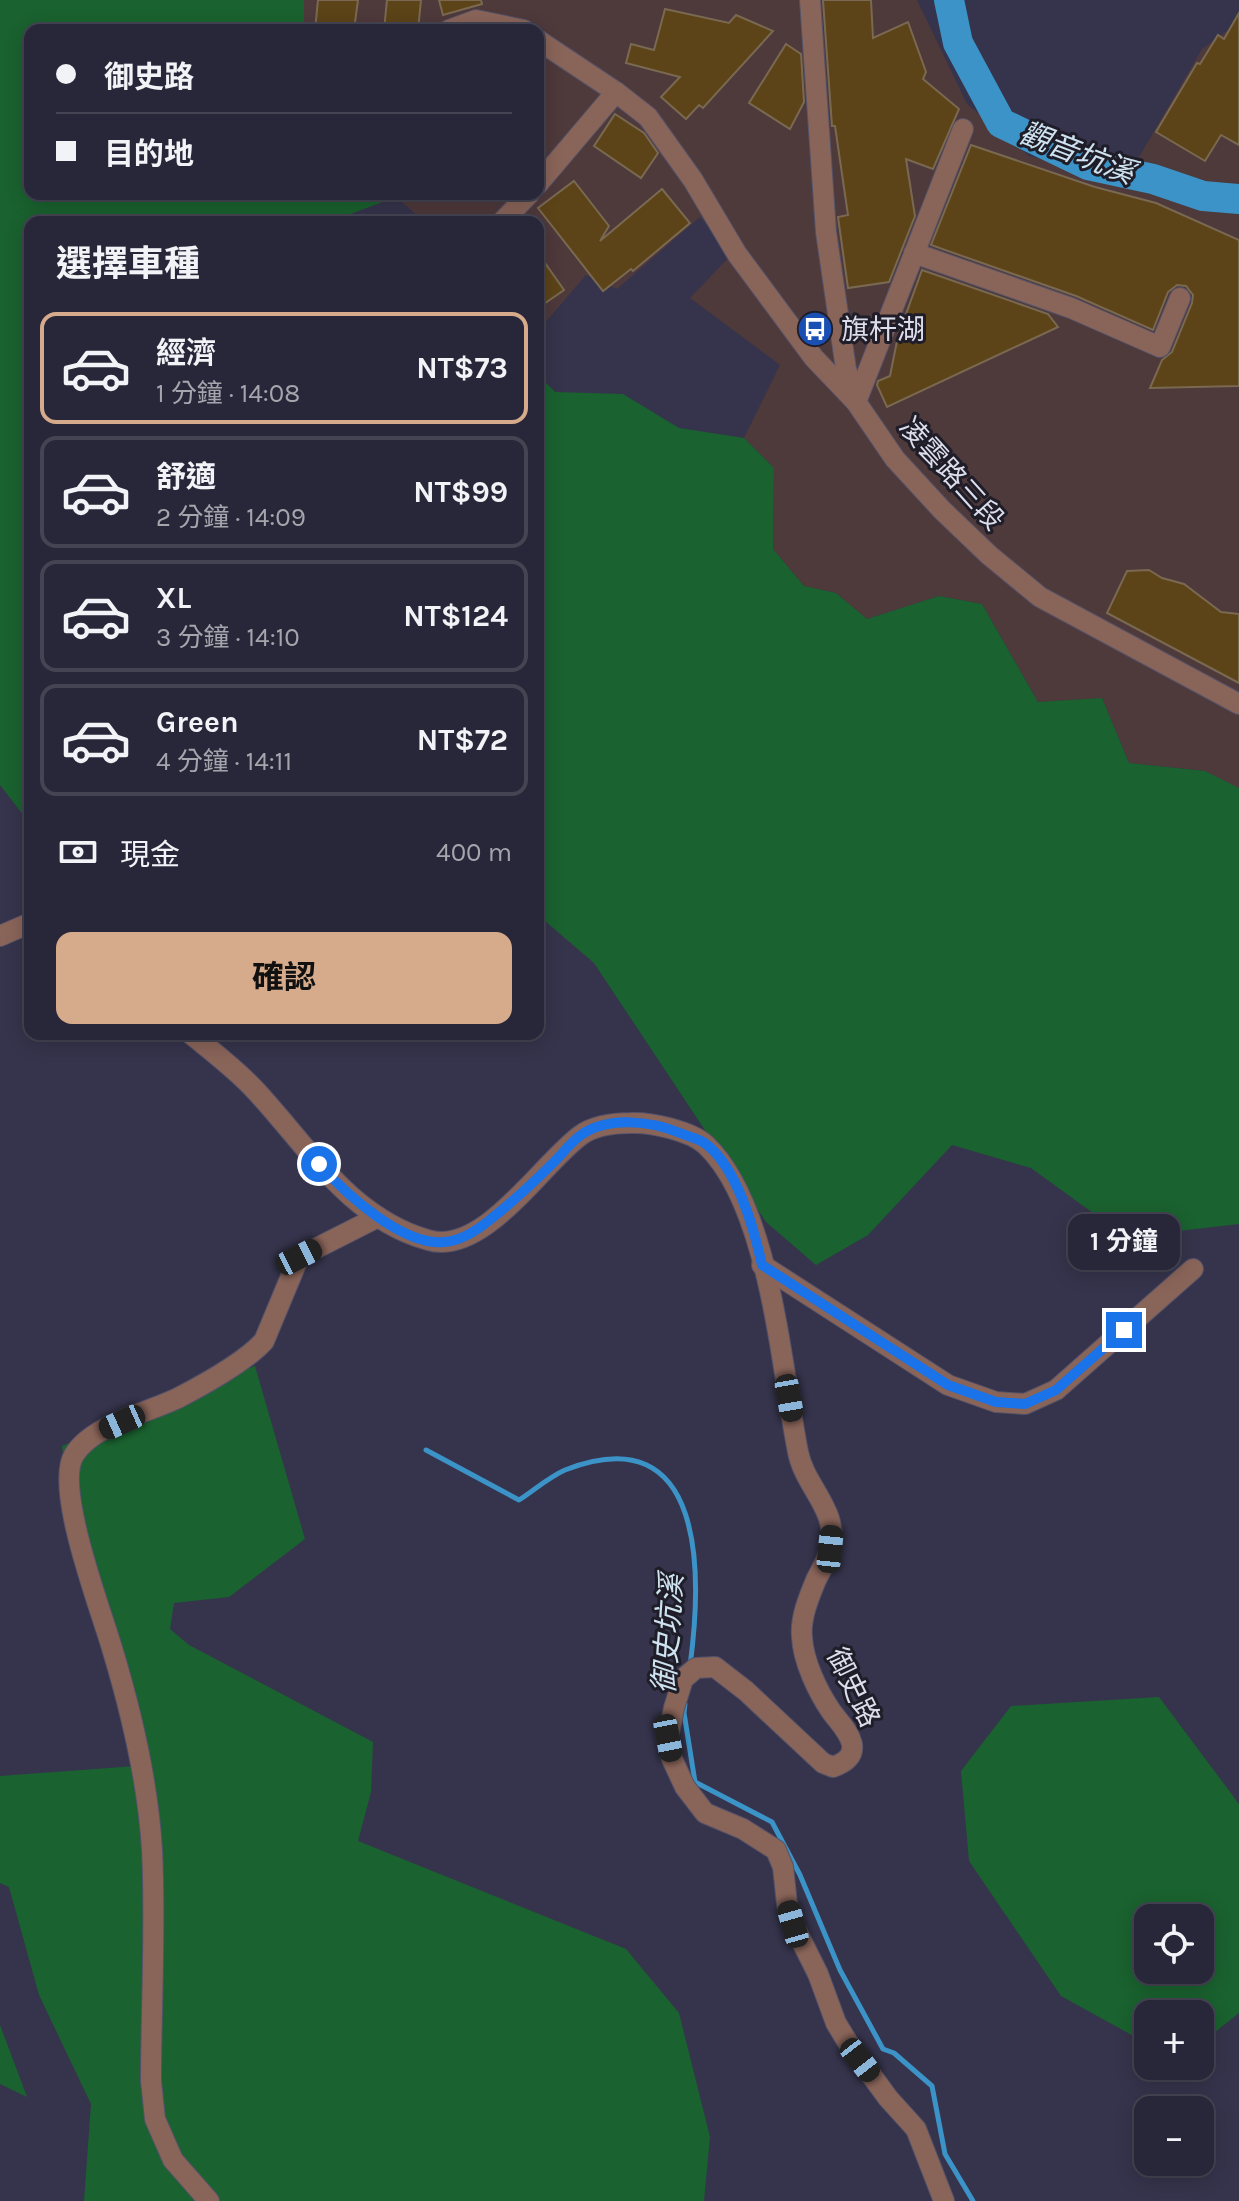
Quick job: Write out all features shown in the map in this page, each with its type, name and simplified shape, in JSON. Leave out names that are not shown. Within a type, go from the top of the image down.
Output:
[{"type":"street","name":"凌雲路三段","points":[[810,0],[826,232],[846,369],[856,402],[895,459],[942,510],[989,555],[1040,597],[1239,704]]},
{"type":"street","points":[[465,24],[476,20],[495,24]]},
{"type":"street","points":[[544,44],[648,117],[693,180],[737,254],[814,358],[856,402],[963,129]]},
{"type":"street","points":[[544,177],[616,92]]},
{"type":"street","points":[[508,216],[523,200]]},
{"type":"street","points":[[914,253],[1071,308],[1160,347],[1180,298]]},
{"type":"street","points":[[0,936],[24,926]]},
{"type":"street","name":"御史路","points":[[198,1040],[254,1088],[340,1187],[378,1217],[402,1231],[431,1241],[443,1243],[458,1239],[482,1227],[515,1200],[581,1135],[601,1125],[635,1123],[666,1127],[704,1142],[725,1167],[743,1199],[753,1227],[776,1325],[802,1472],[828,1512],[830,1549],[804,1614],[802,1637],[808,1663],[829,1708],[845,1729],[853,1747],[850,1757],[843,1763],[833,1767],[823,1763],[746,1691],[715,1667],[689,1674],[674,1708],[668,1738],[672,1759],[685,1787],[705,1813],[743,1829],[776,1850],[783,1867],[787,1904],[793,1924],[818,1974],[836,2023],[888,2098],[916,2129],[944,2201]]},
{"type":"street","points":[[209,2201],[173,2160],[155,2119],[151,2081],[152,1851],[146,1797],[130,1707],[73,1517],[67,1471],[74,1454],[94,1435],[179,1397],[254,1352],[264,1341],[299,1257],[378,1217]]},
{"type":"street","points":[[762,1265],[948,1385],[996,1402],[1025,1404],[1056,1390],[1193,1269]]},
{"type":"shaded area","points":[[304,0],[917,0],[967,104],[1029,156],[1128,176],[1202,49],[1239,22],[1239,788],[1204,771],[1129,763],[1102,698],[1038,702],[982,604],[939,596],[867,619],[836,593],[804,586],[773,549],[774,468],[744,438],[780,365],[690,298],[733,253],[700,217],[617,289],[586,275],[544,324],[544,216],[418,216],[399,200],[544,200],[544,24],[304,24]]},
{"type":"green space","points":[[0,0],[304,0],[304,24],[24,24],[24,200],[388,200],[345,216],[24,216],[24,813],[0,785]]},
{"type":"green space","points":[[544,381],[555,392],[623,394],[679,428],[744,438],[774,468],[773,549],[804,586],[836,593],[867,619],[939,596],[982,604],[1038,702],[1102,698],[1129,763],[1205,771],[1239,788],[1239,1224],[1126,1237],[1031,1168],[952,1145],[868,1235],[816,1265],[766,1222],[594,963],[544,920]]},
{"type":"green space","points":[[255,1366],[305,1539],[229,1597],[174,1603],[170,1629],[189,1645],[373,1742],[371,1792],[358,1841],[626,1949],[679,2013],[710,2137],[704,2201],[84,2201],[91,2104],[39,1995],[9,1887],[0,1883],[0,1776],[136,1766],[68,1499],[62,1446]]},
{"type":"green space","points":[[1159,1697],[1239,1804],[1239,2013],[1214,2033],[1214,2000],[1134,2000],[1134,2036],[1061,1996],[969,1861],[961,1771],[1011,1706]]},
{"type":"green space","points":[[0,2025],[27,2097],[0,2084]]},
{"type":"building","points":[[318,0],[358,0],[355,24],[316,24]]},
{"type":"building","points":[[387,0],[421,0],[419,24],[385,24]]},
{"type":"building","points":[[439,0],[481,0],[482,4],[443,15]]},
{"type":"building","points":[[823,0],[871,0],[873,38],[908,22],[926,72],[923,79],[959,109],[933,169],[906,159],[915,216],[889,282],[848,288],[838,217],[848,215],[835,126],[832,126]]},
{"type":"building","points":[[665,9],[729,23],[736,15],[773,31],[703,108],[699,105],[686,119],[661,97],[680,77],[626,63],[631,44],[654,50]]},
{"type":"building","points":[[1239,13],[1239,145],[1221,135],[1205,161],[1156,132],[1197,63],[1200,64],[1218,35],[1224,39]]},
{"type":"building","points":[[786,44],[801,54],[804,102],[790,129],[749,103]]},
{"type":"building","points":[[615,114],[644,133],[658,153],[641,178],[594,146]]},
{"type":"building","points":[[971,145],[1095,187],[1156,203],[1239,240],[1239,386],[1150,388],[1162,360],[1172,352],[1192,303],[1193,295],[1186,286],[1177,285],[1168,292],[1153,330],[1076,296],[931,245]]},
{"type":"building","points":[[574,181],[609,226],[600,241],[662,189],[690,223],[633,271],[631,269],[603,291],[538,208]]},
{"type":"building","points":[[544,262],[564,290],[544,304]]},
{"type":"building","points":[[922,270],[1048,314],[1058,327],[887,407],[878,381],[890,376],[898,336]]},
{"type":"building","points":[[1149,570],[1162,578],[1184,584],[1221,612],[1239,614],[1239,683],[1107,613],[1127,571]]},
{"type":"waterway","name":"觀音坑溪","points":[[949,0],[958,43],[1001,123],[1088,165],[1153,179],[1203,196],[1239,199]]},
{"type":"waterway","name":"御史坑溪","points":[[426,1450],[519,1500],[565,1470],[612,1459],[646,1465],[670,1484],[685,1514],[693,1550],[696,1590],[690,1666]]},
{"type":"waterway","name":"御史坑溪","points":[[685,1704],[695,1782],[772,1822],[800,1875],[840,1970],[883,2049],[894,2053],[932,2086],[945,2154],[973,2201]]},
{"type":"place","name":"旗杆湖","points":[[815,329]]},
{"type":"route","points":[[319,1164],[366,1210],[402,1231],[443,1243],[482,1227],[515,1200],[581,1135],[601,1125],[635,1123],[666,1127],[704,1142],[725,1167],[743,1199],[762,1265],[948,1385],[996,1402],[1025,1404],[1056,1390],[1124,1330]]}]
